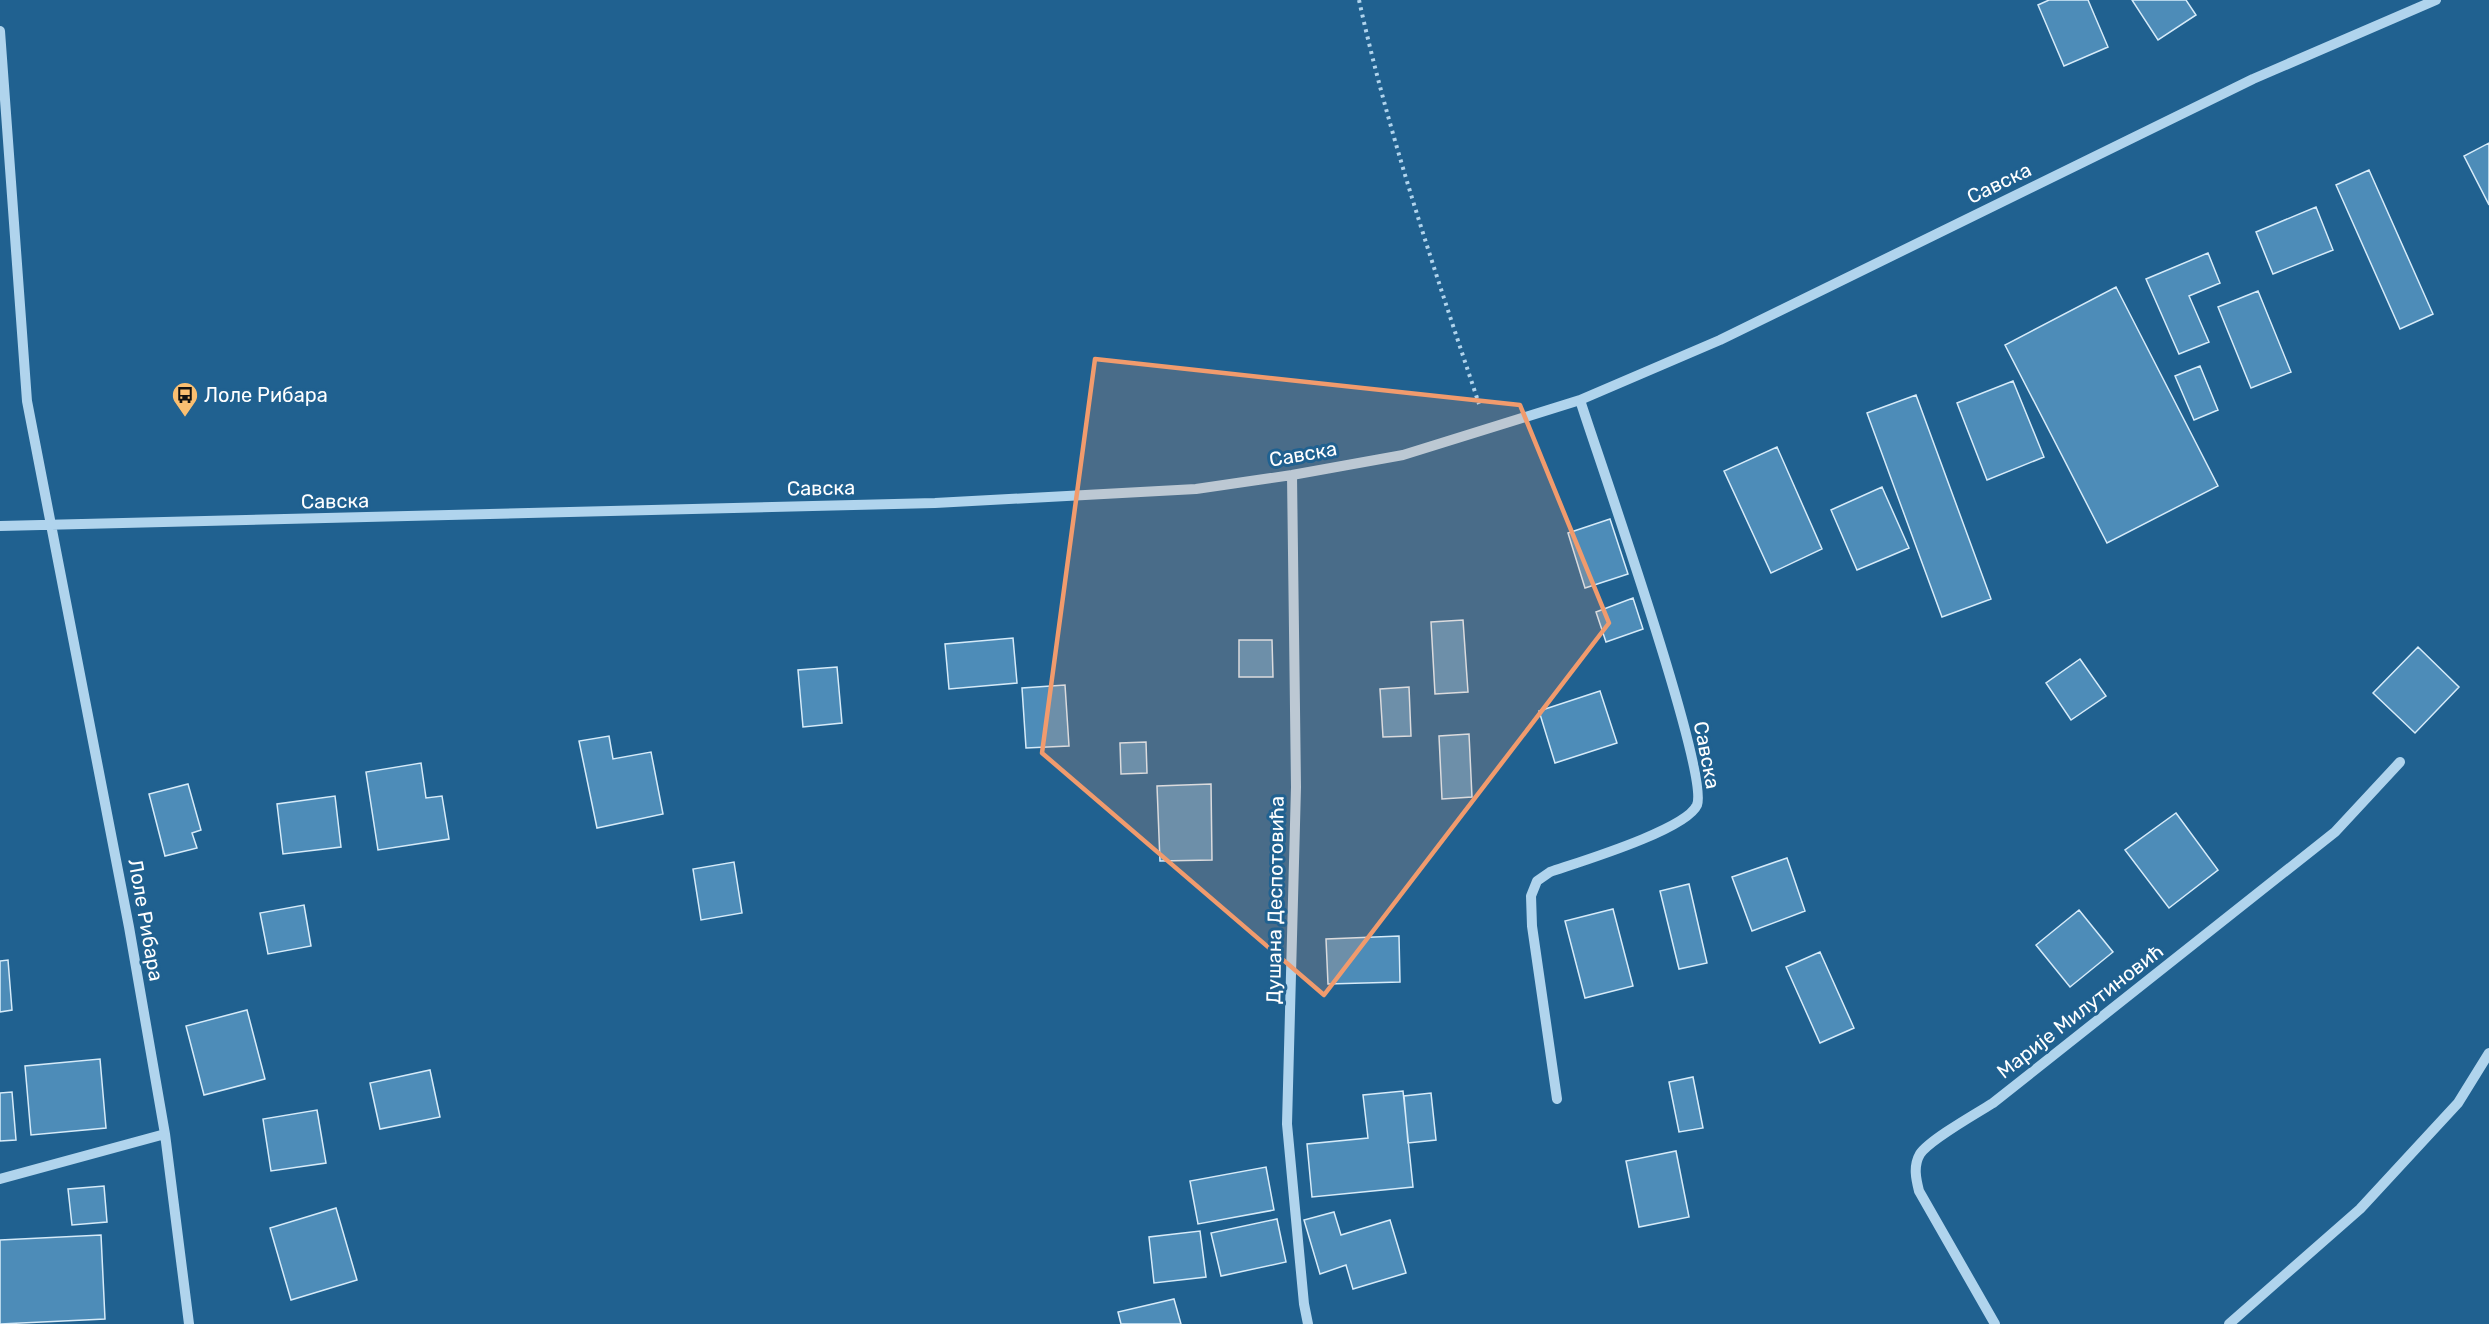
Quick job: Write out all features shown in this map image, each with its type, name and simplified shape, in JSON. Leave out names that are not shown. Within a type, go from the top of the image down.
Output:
[{"type":"street","name":"Савска","points":[[0,526],[935,503],[1196,489],[1403,455],[1580,400],[1720,340],[2253,79],[2436,0]]},
{"type":"street","points":[[0,31],[27,401],[52,526]]},
{"type":"street","name":"Савска","points":[[1557,1099],[1532,926],[1531,896],[1538,881],[1550,872],[1654,835],[1691,814],[1697,804],[1698,790],[1687,742],[1647,603],[1580,400]]},
{"type":"street","name":"Душана Деспотовића","points":[[1292,475],[1296,787],[1287,1124],[1308,1324]]},
{"type":"street","name":"Лоле Рибара","points":[[52,526],[129,927],[165,1134],[189,1324]]},
{"type":"street","name":"Марије Милутиновић","points":[[1995,1324],[1918,1191],[1915,1173],[1920,1154],[1945,1133],[1993,1103],[2335,832],[2400,762]]},
{"type":"street","points":[[2229,1324],[2360,1209],[2458,1103],[2489,1053]]},
{"type":"street","points":[[0,1179],[165,1134]]},
{"type":"path","points":[[1359,0],[1372,60],[1447,306],[1488,430]]},
{"type":"highlighted area","points":[[1095,359],[1520,405],[1609,623],[1324,995],[1042,753]]},
{"type":"building","points":[[2049,0],[2088,0],[2108,47],[2064,66],[2038,5]]},
{"type":"building","points":[[2132,0],[2186,0],[2196,15],[2158,40]]},
{"type":"building","points":[[2489,143],[2489,205],[2464,156]]},
{"type":"building","points":[[2369,170],[2433,314],[2400,329],[2336,185]]},
{"type":"building","points":[[2316,207],[2333,250],[2273,274],[2256,232]]},
{"type":"building","points":[[2208,253],[2220,283],[2189,296],[2209,342],[2179,354],[2146,279]]},
{"type":"building","points":[[2116,287],[2218,486],[2107,543],[2005,345]]},
{"type":"building","points":[[2258,291],[2291,372],[2251,388],[2218,307]]},
{"type":"building","points":[[2200,366],[2218,410],[2194,420],[2175,376]]},
{"type":"building","points":[[2013,381],[2044,457],[1987,480],[1957,403]]},
{"type":"building","points":[[1916,395],[1991,599],[1942,617],[1867,413]]},
{"type":"building","points":[[1777,447],[1822,549],[1771,573],[1724,471]]},
{"type":"building","points":[[1882,487],[1909,548],[1857,570],[1831,510]]},
{"type":"building","points":[[1610,519],[1628,574],[1585,588],[1568,533]]},
{"type":"building","points":[[1633,598],[1643,629],[1606,642],[1596,612]]},
{"type":"building","points":[[1463,620],[1468,692],[1435,694],[1431,622]]},
{"type":"building","points":[[1013,638],[1017,683],[949,689],[945,644]]},
{"type":"building","points":[[1239,640],[1272,640],[1273,677],[1239,677]]},
{"type":"building","points":[[2418,647],[2459,687],[2415,733],[2373,693]]},
{"type":"building","points":[[2080,659],[2106,696],[2071,720],[2046,683]]},
{"type":"building","points":[[837,667],[842,723],[803,727],[798,670]]},
{"type":"building","points":[[1065,685],[1069,746],[1026,748],[1022,688]]},
{"type":"building","points":[[1409,687],[1411,736],[1383,737],[1380,689]]},
{"type":"building","points":[[1600,691],[1617,743],[1555,763],[1539,711]]},
{"type":"building","points":[[1469,734],[1472,797],[1442,799],[1439,736]]},
{"type":"building","points":[[609,736],[613,759],[651,752],[663,814],[597,828],[579,741]]},
{"type":"building","points":[[1146,742],[1147,773],[1121,774],[1120,743]]},
{"type":"building","points":[[421,763],[426,798],[442,796],[449,839],[378,850],[366,772]]},
{"type":"building","points":[[188,784],[201,830],[192,833],[197,848],[165,856],[149,794]]},
{"type":"building","points":[[1211,784],[1212,860],[1160,861],[1157,786]]},
{"type":"building","points":[[335,796],[341,847],[283,854],[277,804]]},
{"type":"building","points":[[2176,813],[2218,870],[2169,908],[2125,850]]},
{"type":"building","points":[[1787,858],[1805,911],[1752,931],[1732,877]]},
{"type":"building","points":[[734,862],[742,913],[701,920],[693,869]]},
{"type":"building","points":[[1689,884],[1707,963],[1679,969],[1660,891]]},
{"type":"building","points":[[304,905],[311,946],[268,954],[260,913]]},
{"type":"building","points":[[1613,909],[1633,986],[1585,998],[1565,921]]},
{"type":"building","points":[[2079,910],[2113,952],[2070,987],[2036,945]]},
{"type":"building","points":[[1399,936],[1400,982],[1328,984],[1326,939]]},
{"type":"building","points":[[1820,952],[1854,1028],[1820,1043],[1786,967]]},
{"type":"building","points":[[8,960],[12,1010],[0,1012],[0,961]]},
{"type":"building","points":[[247,1010],[265,1079],[204,1095],[186,1026]]},
{"type":"building","points":[[100,1059],[106,1128],[31,1135],[25,1066]]},
{"type":"building","points":[[430,1070],[440,1117],[380,1129],[370,1083]]},
{"type":"building","points":[[1693,1077],[1703,1128],[1679,1132],[1669,1082]]},
{"type":"building","points":[[1403,1091],[1413,1187],[1312,1197],[1307,1144],[1368,1138],[1363,1095]]},
{"type":"building","points":[[12,1092],[16,1140],[0,1141],[0,1093]]},
{"type":"building","points":[[1431,1093],[1436,1140],[1408,1143],[1404,1096]]},
{"type":"building","points":[[317,1110],[326,1163],[271,1171],[263,1119]]},
{"type":"building","points":[[1676,1151],[1689,1217],[1639,1227],[1626,1161]]},
{"type":"building","points":[[1266,1167],[1274,1210],[1198,1224],[1190,1181]]},
{"type":"building","points":[[104,1186],[107,1222],[72,1225],[68,1189]]},
{"type":"building","points":[[336,1208],[357,1280],[291,1300],[270,1228]]},
{"type":"building","points":[[1334,1212],[1341,1235],[1390,1220],[1406,1273],[1353,1289],[1346,1265],[1320,1274],[1304,1220]]},
{"type":"building","points":[[1277,1219],[1286,1262],[1221,1276],[1211,1233]]},
{"type":"building","points":[[1200,1231],[1206,1277],[1154,1283],[1149,1237]]},
{"type":"building","points":[[101,1235],[105,1319],[0,1324],[0,1240]]},
{"type":"building","points":[[1174,1299],[1181,1324],[1121,1324],[1118,1312]]},
{"type":"place","name":"Лоле Рибара","points":[[185,418]]}]
